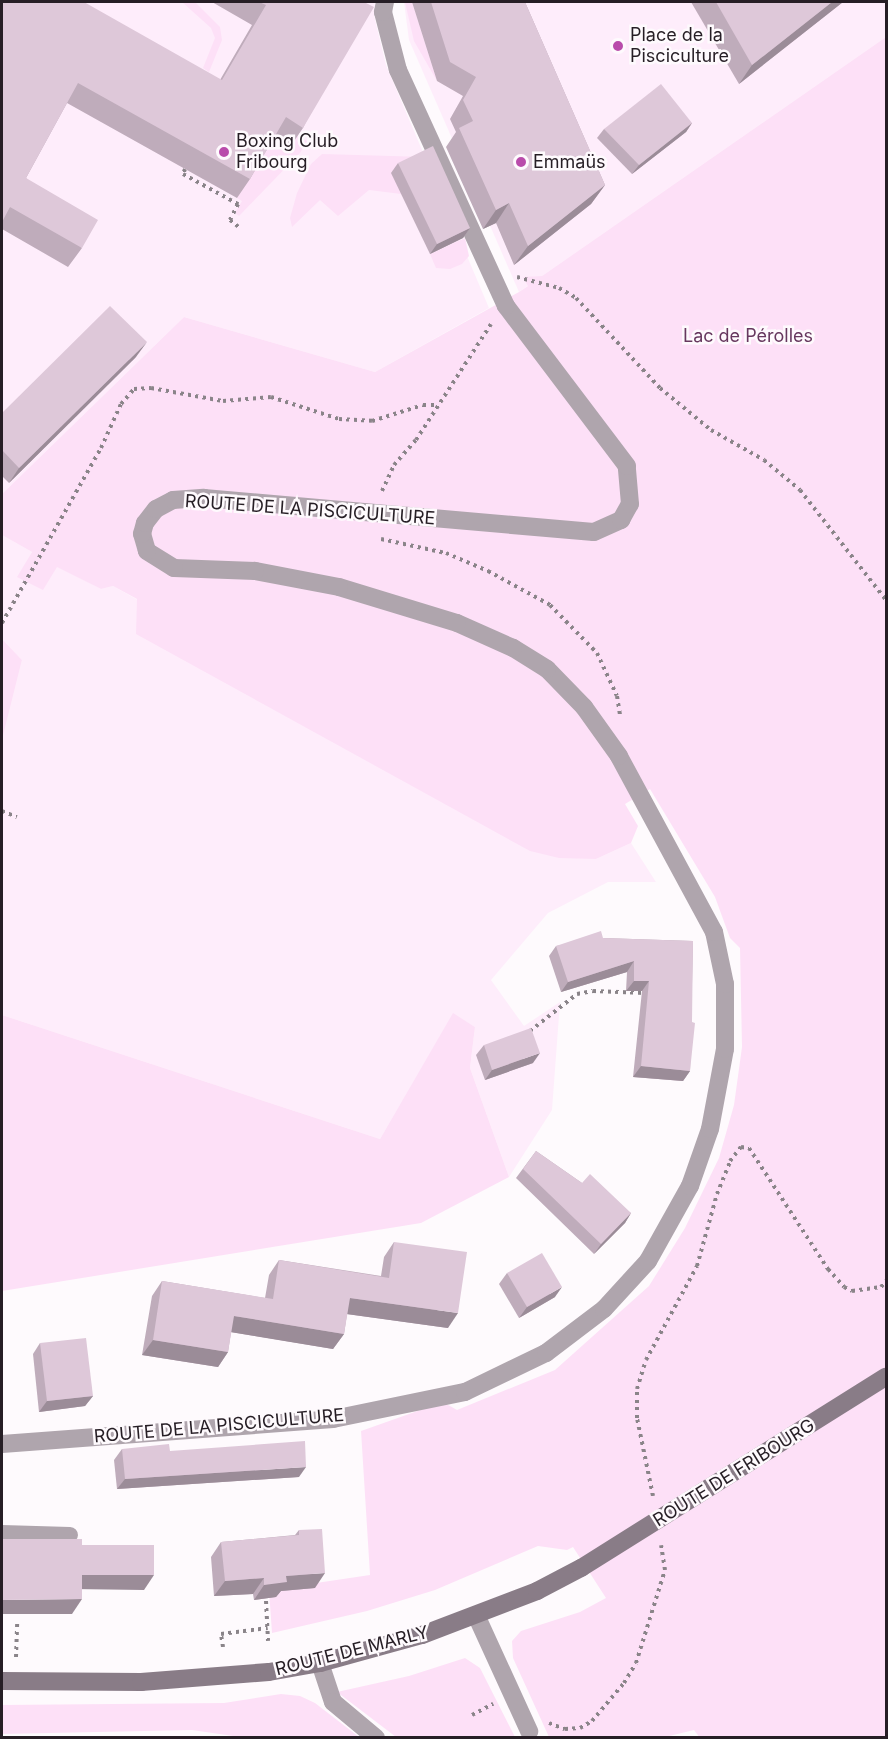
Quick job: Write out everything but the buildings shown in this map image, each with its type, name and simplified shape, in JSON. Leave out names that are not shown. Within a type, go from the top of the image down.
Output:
[{"type":"main road","name":"ROUTE DE FRIBOURG","points":[[581,1568],[886,1377]]},
{"type":"main road","name":"ROUTE DE MARLY","points":[[2,1681],[152,1681],[269,1672],[320,1663],[422,1635],[477,1615],[581,1568]]},
{"type":"street","name":"ROUTE DE LA PISCICULTURE","points":[[2,1444],[333,1419],[465,1392],[546,1353],[604,1309],[648,1261],[690,1186],[710,1129],[725,1049],[725,984],[714,932],[619,756],[584,707],[547,669],[513,648],[457,623],[328,585],[255,571],[174,568],[157,561],[147,551],[142,534],[145,523],[156,509],[173,500],[204,498],[594,532],[621,520],[630,504],[627,466],[506,306],[398,70],[383,12],[385,2]]},
{"type":"street","points":[[477,1615],[530,1734]]},
{"type":"street","points":[[320,1663],[333,1702],[376,1737]]},
{"type":"lane","points":[[2,1533],[70,1535]]},
{"type":"path","points":[[185,169],[183,174],[238,204],[230,220],[241,229]]},
{"type":"path","points":[[495,280],[517,277],[576,297],[660,388],[711,430],[764,460],[800,490],[886,600]]},
{"type":"path","points":[[506,306],[482,334],[416,440],[394,465],[380,496],[374,531],[382,539],[446,553],[488,571],[550,606],[597,653],[617,696],[621,719]]},
{"type":"path","points":[[2,622],[100,448],[121,404],[134,389],[151,388],[223,401],[271,397],[339,419],[372,421],[423,405],[437,405]]},
{"type":"path","points":[[2,811],[17,817]]},
{"type":"path","points":[[530,1030],[578,994],[593,991],[651,993]]},
{"type":"path","points":[[654,1506],[637,1418],[637,1389],[646,1360],[697,1266],[717,1194],[730,1161],[741,1147],[749,1148],[828,1269],[844,1287],[852,1292],[880,1287],[886,1281]]},
{"type":"path","points":[[565,1729],[592,1721],[636,1663],[665,1570],[660,1538]]},
{"type":"path","points":[[266,1601],[268,1641]]},
{"type":"path","points":[[16,1657],[17,1624]]},
{"type":"path","points":[[223,1647],[221,1634],[268,1628]]},
{"type":"shaded area","points":[[2,2],[375,2],[374,15],[386,65],[489,308],[375,372],[184,317],[2,494]]},
{"type":"shaded area","points":[[404,2],[886,2],[886,37],[519,292],[409,40]]},
{"type":"shaded area","points":[[2,535],[32,552],[18,577],[57,566],[101,589],[113,586],[596,859],[631,843],[656,882],[608,882],[548,913],[491,980],[524,1026],[560,1002],[552,1110],[509,1177],[470,1068],[475,1027],[453,1014],[380,1139],[2,1015],[2,740],[22,660],[2,639]]},
{"type":"green space","points":[[182,2],[195,2],[220,27],[222,40],[209,72],[203,68],[215,38],[211,28]]},
{"type":"green space","points":[[405,2],[412,2],[437,81],[414,41]]},
{"type":"green space","name":"Lac de Pérolles","points":[[886,37],[886,1737],[700,1738],[694,1730],[661,1738],[549,1737],[513,1658],[512,1641],[521,1631],[580,1612],[606,1598],[573,1547],[567,1550],[538,1546],[435,1590],[367,1611],[272,1633],[269,1590],[370,1575],[361,1431],[443,1402],[457,1410],[555,1370],[649,1286],[685,1228],[719,1158],[734,1105],[742,1047],[740,948],[730,938],[715,897],[650,789],[625,804],[638,826],[631,843],[596,859],[559,858],[530,851],[136,634],[137,599],[113,586],[101,589],[57,567],[43,590],[17,577],[32,552],[2,535],[2,494],[184,317],[375,372],[519,292],[528,286],[523,277],[542,276]]},
{"type":"green space","points":[[297,135],[307,141],[300,153],[239,216],[235,213],[242,201],[237,198],[272,137],[290,147]]},
{"type":"green space","points":[[322,154],[426,157],[401,194],[369,190],[338,216],[320,200],[292,227],[290,218],[297,193],[311,164]]},
{"type":"green space","points":[[465,238],[469,256],[462,264],[450,269],[436,268],[430,254]]},
{"type":"green space","points":[[2,639],[22,660],[2,740]]},
{"type":"green space","points":[[453,1013],[475,1027],[470,1068],[509,1177],[421,1223],[2,1291],[2,1015],[380,1139]]},
{"type":"green space","points":[[465,1658],[480,1668],[515,1737],[396,1737],[337,1692],[409,1676]]},
{"type":"green space","points":[[281,1694],[300,1696],[315,1703],[359,1737],[240,1737],[192,1730],[2,1734],[2,1705],[224,1703]]},
{"type":"place","name":"Place de la Pisciculture","points":[[618,46]]},
{"type":"place","name":"Boxing Club Fribourg","points":[[224,152]]},
{"type":"place","name":"Emmaüs","points":[[521,162]]}]
